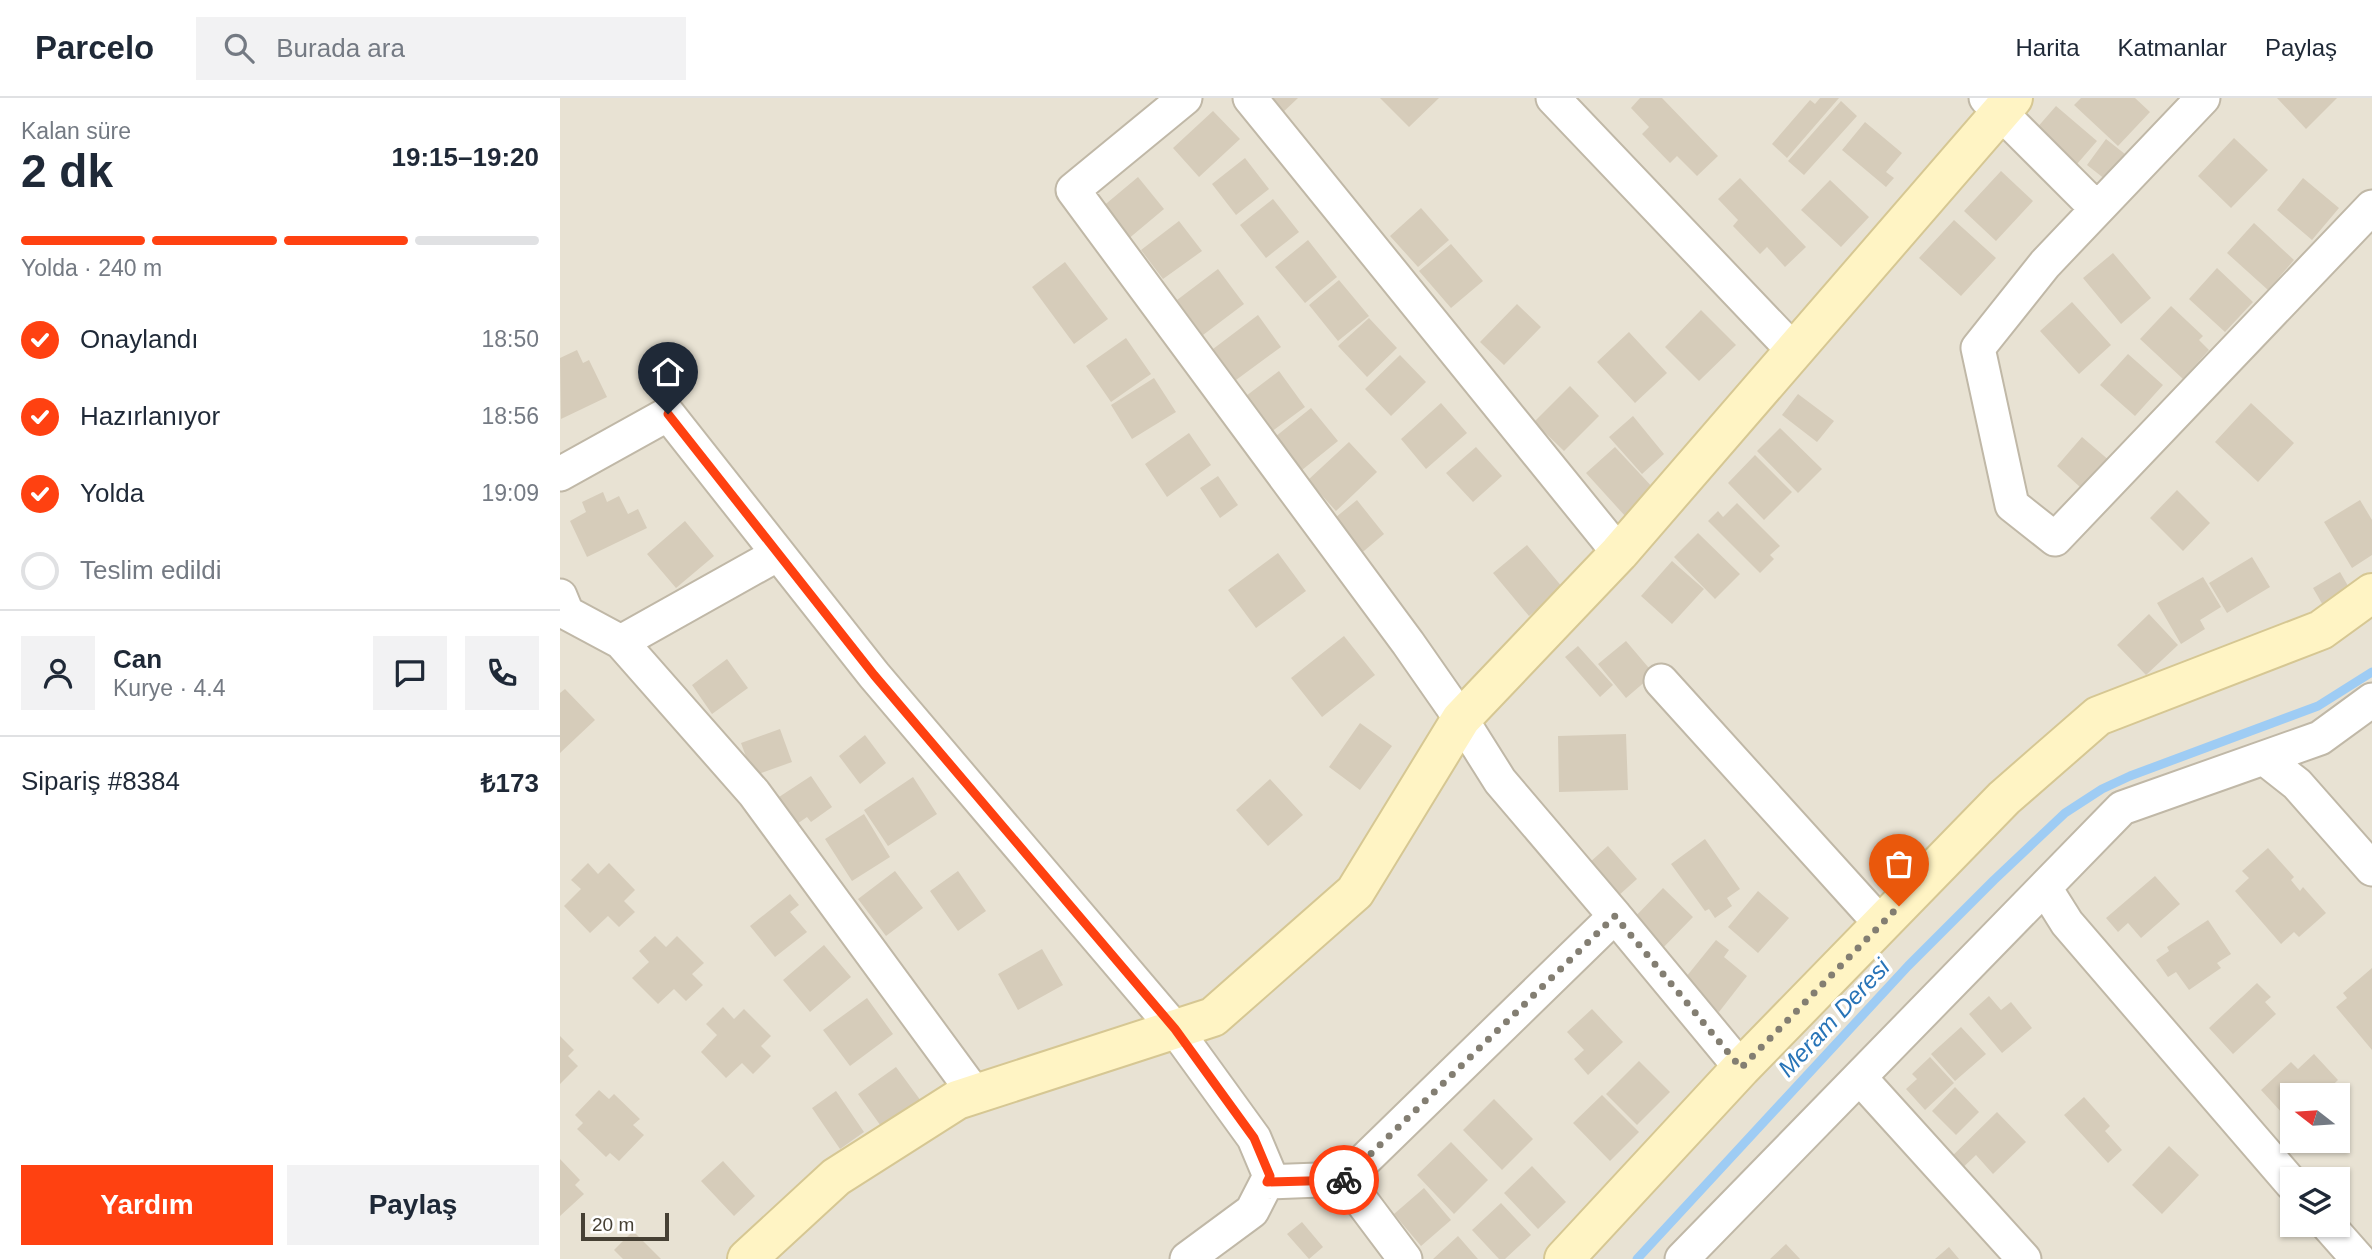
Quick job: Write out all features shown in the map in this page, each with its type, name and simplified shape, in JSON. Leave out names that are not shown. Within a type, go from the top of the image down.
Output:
[{"type":"street","points":[[1185,98],[1073,190],[1461,719],[1500,781],[1741,1068]]},
{"type":"street","points":[[1250,98],[1619,553]]},
{"type":"street","points":[[1553,98],[1794,351]]},
{"type":"street","points":[[2203,98],[2045,264],[1978,348],[2012,505],[2055,539],[2372,207]]},
{"type":"street","points":[[747,1259],[836,1177],[957,1100],[1213,1017],[1355,892],[1461,719],[1619,553],[1794,351],[2000,102],[2097,209]]},
{"type":"street","points":[[560,474],[668,414],[874,675],[1175,1029],[1254,1138],[1270,1176],[1252,1211],[1187,1259]]},
{"type":"street","points":[[621,642],[778,554]]},
{"type":"street","points":[[1564,1259],[1741,1068],[2004,798],[2098,716],[2320,630],[2372,593]]},
{"type":"street","points":[[560,596],[567,612],[621,642],[754,793],[975,1094]]},
{"type":"street","points":[[1661,681],[1881,924]]},
{"type":"street","points":[[1682,1259],[2122,808],[2320,738],[2372,700]]},
{"type":"street","points":[[2264,758],[2297,784],[2372,869]]},
{"type":"street","points":[[2045,888],[2067,923],[2280,1170]]},
{"type":"street","points":[[1267,1182],[1345,1180],[1615,916]]},
{"type":"street","points":[[1860,1077],[2024,1259]]},
{"type":"street","points":[[1345,1180],[1405,1259]]},
{"type":"street","points":[[2339,1237],[2358,1259]]},
{"type":"shaded area","points":[[560,98],[2372,98],[2372,1259],[560,1259]]},
{"type":"building","points":[[1264,98],[1298,98],[1280,115]]},
{"type":"building","points":[[1380,98],[1439,98],[1409,127]]},
{"type":"building","points":[[1640,98],[1662,98],[1718,156],[1697,176],[1677,156],[1670,163],[1642,134],[1649,127],[1631,108]]},
{"type":"building","points":[[1820,98],[1839,98],[1787,158],[1772,144],[1810,100],[1815,104]]},
{"type":"building","points":[[2081,98],[2135,98],[2150,112],[2118,146],[2074,105]]},
{"type":"building","points":[[2277,98],[2337,98],[2306,129]]},
{"type":"building","points":[[1841,101],[1857,116],[1804,175],[1788,161]]},
{"type":"building","points":[[2056,106],[2097,141],[2070,172],[2029,137]]},
{"type":"building","points":[[1213,111],[1240,139],[1199,177],[1173,148]]},
{"type":"building","points":[[1865,122],[1902,153],[1886,172],[1894,178],[1886,187],[1842,150]]},
{"type":"building","points":[[2234,138],[2268,170],[2231,208],[2198,176]]},
{"type":"building","points":[[2106,139],[2135,162],[2115,187],[2087,165]]},
{"type":"building","points":[[1245,158],[1269,189],[1236,215],[1212,184]]},
{"type":"building","points":[[2001,171],[2033,201],[1996,241],[1964,211]]},
{"type":"building","points":[[1138,177],[1164,209],[1127,240],[1101,208]]},
{"type":"building","points":[[1740,178],[1806,247],[1785,267],[1767,247],[1760,254],[1733,226],[1738,220],[1718,199]]},
{"type":"building","points":[[2303,178],[2339,208],[2312,240],[2277,210]]},
{"type":"building","points":[[1830,180],[1869,217],[1841,247],[1801,210]]},
{"type":"building","points":[[1273,199],[1299,232],[1266,258],[1240,225]]},
{"type":"building","points":[[1421,208],[1449,240],[1418,267],[1390,236]]},
{"type":"building","points":[[1954,220],[1996,258],[1961,296],[1919,258]]},
{"type":"building","points":[[1179,221],[1202,251],[1163,279],[1141,250]]},
{"type":"building","points":[[2254,223],[2294,260],[2268,290],[2227,253]]},
{"type":"building","points":[[1308,240],[1337,277],[1305,303],[1275,267]]},
{"type":"building","points":[[1451,244],[1483,281],[1451,308],[1419,271]]},
{"type":"building","points":[[2113,253],[2151,298],[2121,324],[2083,278]]},
{"type":"building","points":[[1065,262],[1108,319],[1074,344],[1032,287]]},
{"type":"building","points":[[2217,268],[2253,302],[2225,332],[2189,299]]},
{"type":"building","points":[[1218,269],[1244,304],[1203,335],[1177,300]]},
{"type":"building","points":[[1339,280],[1369,316],[1338,341],[1309,305]]},
{"type":"building","points":[[2072,302],[2111,345],[2079,374],[2040,331]]},
{"type":"building","points":[[1517,304],[1541,327],[1504,365],[1480,342]]},
{"type":"building","points":[[2171,306],[2203,336],[2199,340],[2209,350],[2183,379],[2140,339]]},
{"type":"building","points":[[1701,310],[1736,345],[1699,381],[1665,347]]},
{"type":"building","points":[[1258,315],[1281,347],[1236,380],[1213,349]]},
{"type":"building","points":[[1369,318],[1397,348],[1367,377],[1338,346]]},
{"type":"building","points":[[1629,332],[1667,373],[1635,403],[1597,362]]},
{"type":"building","points":[[1126,338],[1151,374],[1111,402],[1086,366]]},
{"type":"building","points":[[577,350],[583,363],[589,360],[607,397],[561,419],[560,358]]},
{"type":"building","points":[[2128,354],[2163,385],[2135,416],[2100,385]]},
{"type":"building","points":[[1400,355],[1426,382],[1391,416],[1365,389]]},
{"type":"building","points":[[1279,371],[1305,407],[1271,432],[1246,396]]},
{"type":"building","points":[[1154,378],[1176,412],[1132,439],[1111,405]]},
{"type":"building","points":[[1570,386],[1599,416],[1564,451],[1534,422]]},
{"type":"building","points":[[1798,394],[1834,421],[1817,442],[1782,415]]},
{"type":"building","points":[[1441,403],[1467,433],[1426,469],[1401,439]]},
{"type":"building","points":[[2251,403],[2294,443],[2258,482],[2215,442]]},
{"type":"building","points":[[1311,408],[1338,441],[1302,470],[1275,437]]},
{"type":"building","points":[[1633,416],[1664,454],[1642,474],[1609,437]]},
{"type":"building","points":[[1780,428],[1822,469],[1798,493],[1757,451]]},
{"type":"building","points":[[1189,433],[1211,465],[1167,497],[1145,464]]},
{"type":"building","points":[[2082,437],[2118,468],[2092,498],[2057,466]]},
{"type":"building","points":[[1349,442],[1377,472],[1336,511],[1308,480]]},
{"type":"building","points":[[1476,447],[1502,476],[1473,502],[1446,473]]},
{"type":"building","points":[[1615,447],[1655,490],[1626,517],[1586,473]]},
{"type":"building","points":[[1755,455],[1792,492],[1764,520],[1728,483]]},
{"type":"building","points":[[1218,476],[1238,505],[1220,518],[1200,488]]},
{"type":"building","points":[[2177,490],[2210,523],[2183,551],[2150,518]]},
{"type":"building","points":[[603,492],[607,502],[619,496],[628,514],[638,509],[647,528],[587,557],[570,521],[586,512],[582,502]]},
{"type":"building","points":[[1357,500],[1384,534],[1358,556],[1330,522]]},
{"type":"building","points":[[2360,500],[2372,520],[2372,555],[2352,568],[2324,522]]},
{"type":"building","points":[[1737,503],[1780,546],[1770,555],[1774,559],[1760,573],[1708,521],[1718,511],[1723,517]]},
{"type":"building","points":[[685,521],[714,556],[676,588],[647,554]]},
{"type":"building","points":[[1698,533],[1740,574],[1715,599],[1674,557]]},
{"type":"building","points":[[1527,545],[1563,588],[1529,616],[1493,573]]},
{"type":"building","points":[[1278,553],[1306,591],[1256,628],[1228,590]]},
{"type":"building","points":[[2252,557],[2270,587],[2227,613],[2209,583]]},
{"type":"building","points":[[1672,561],[1704,589],[1672,624],[1641,596]]},
{"type":"building","points":[[2340,572],[2355,598],[2328,614],[2313,588]]},
{"type":"building","points":[[2203,577],[2221,607],[2200,620],[2205,629],[2181,644],[2157,603]]},
{"type":"building","points":[[2149,614],[2178,645],[2146,675],[2117,645]]},
{"type":"building","points":[[1344,636],[1375,675],[1322,717],[1291,678]]},
{"type":"building","points":[[1626,641],[1654,674],[1626,698],[1598,664]]},
{"type":"building","points":[[1578,646],[1613,685],[1600,697],[1565,657]]},
{"type":"building","points":[[727,659],[748,688],[712,714],[692,685]]},
{"type":"building","points":[[565,689],[595,720],[560,753],[560,693]]},
{"type":"building","points":[[1360,723],[1392,746],[1360,790],[1329,767]]},
{"type":"building","points":[[780,729],[792,762],[753,776],[741,743]]},
{"type":"building","points":[[1626,734],[1628,790],[1559,792],[1558,736]]},
{"type":"building","points":[[865,735],[886,763],[860,784],[839,756]]},
{"type":"building","points":[[811,776],[832,807],[811,822],[807,817],[797,824],[779,797]]},
{"type":"building","points":[[913,777],[937,814],[888,846],[864,810]]},
{"type":"building","points":[[1270,779],[1303,815],[1268,846],[1236,810]]},
{"type":"building","points":[[864,814],[890,857],[852,881],[825,839]]},
{"type":"building","points":[[1705,839],[1740,889],[1727,898],[1732,906],[1715,918],[1709,909],[1705,911],[1671,864]]},
{"type":"building","points":[[1608,846],[1637,879],[1608,905],[1579,872]]},
{"type":"building","points":[[2268,848],[2294,877],[2291,880],[2300,891],[2303,887],[2326,913],[2299,937],[2294,932],[2281,944],[2235,891],[2249,878],[2242,871]]},
{"type":"building","points":[[588,863],[598,874],[609,863],[635,890],[624,901],[635,912],[619,927],[608,916],[590,933],[564,906],[581,889],[571,880]]},
{"type":"building","points":[[895,871],[923,908],[886,936],[858,899]]},
{"type":"building","points":[[958,871],[986,911],[958,931],[930,891]]},
{"type":"building","points":[[2155,876],[2180,904],[2141,938],[2128,923],[2118,932],[2106,918]]},
{"type":"building","points":[[1663,888],[1693,917],[1658,953],[1628,924]]},
{"type":"building","points":[[1758,891],[1789,918],[1758,953],[1728,927]]},
{"type":"building","points":[[790,894],[799,905],[790,912],[807,932],[775,957],[750,926]]},
{"type":"building","points":[[2208,920],[2231,954],[2217,963],[2221,968],[2189,990],[2176,972],[2168,977],[2156,960],[2169,951],[2167,947]]},
{"type":"building","points":[[655,936],[666,947],[677,936],[704,963],[692,974],[703,985],[686,1001],[674,989],[658,1004],[632,978],[649,962],[639,951]]},
{"type":"building","points":[[1716,940],[1729,950],[1724,957],[1747,976],[1719,1012],[1682,982]]},
{"type":"building","points":[[824,945],[851,977],[810,1012],[783,980]]},
{"type":"building","points":[[1042,949],[1063,985],[1018,1010],[998,974]]},
{"type":"building","points":[[2372,968],[2372,1050],[2336,1007],[2347,998],[2343,993]]},
{"type":"building","points":[[2257,983],[2271,997],[2265,1002],[2276,1014],[2233,1054],[2209,1028]]},
{"type":"building","points":[[1989,996],[2001,1010],[2011,1002],[2032,1028],[2002,1053],[1969,1014]]},
{"type":"building","points":[[867,998],[893,1034],[850,1066],[823,1030]]},
{"type":"building","points":[[723,1007],[734,1019],[744,1009],[771,1036],[761,1046],[771,1056],[753,1074],[742,1063],[726,1078],[701,1052],[717,1035],[706,1024]]},
{"type":"building","points":[[1592,1009],[1623,1042],[1588,1075],[1574,1059],[1584,1050],[1567,1032]]},
{"type":"building","points":[[1961,1027],[1986,1054],[1955,1081],[1931,1054]]},
{"type":"building","points":[[560,1036],[574,1050],[568,1056],[578,1066],[560,1084]]},
{"type":"building","points":[[2314,1054],[2338,1080],[2335,1083],[2280,1083],[2280,1111],[2261,1090],[2291,1062],[2298,1069]]},
{"type":"building","points":[[1930,1057],[1954,1083],[1925,1110],[1906,1089],[1917,1079],[1912,1074]]},
{"type":"building","points":[[1639,1061],[1670,1092],[1637,1125],[1606,1094]]},
{"type":"building","points":[[896,1067],[921,1101],[883,1129],[858,1094]]},
{"type":"building","points":[[1955,1087],[1979,1112],[1956,1135],[1932,1111]]},
{"type":"building","points":[[599,1090],[609,1099],[614,1094],[640,1119],[633,1125],[644,1135],[619,1161],[610,1153],[606,1157],[577,1129],[583,1123],[575,1115]]},
{"type":"building","points":[[836,1091],[864,1132],[840,1149],[812,1108]]},
{"type":"building","points":[[1602,1095],[1639,1132],[1610,1161],[1573,1123]]},
{"type":"building","points":[[2084,1097],[2110,1126],[2105,1131],[2122,1150],[2108,1163],[2064,1115]]},
{"type":"building","points":[[1494,1099],[1533,1139],[1502,1170],[1463,1130]]},
{"type":"building","points":[[1997,1112],[2026,1142],[1993,1174],[1976,1155],[1953,1177],[1943,1165]]},
{"type":"building","points":[[1451,1142],[1488,1180],[1454,1214],[1417,1175]]},
{"type":"building","points":[[2169,1146],[2199,1175],[2162,1214],[2132,1185]]},
{"type":"building","points":[[560,1159],[580,1180],[575,1185],[584,1194],[560,1216]]},
{"type":"building","points":[[723,1161],[755,1196],[734,1216],[701,1181]]},
{"type":"building","points":[[1532,1166],[1566,1202],[1538,1229],[1504,1193]]},
{"type":"building","points":[[1424,1188],[1451,1220],[1421,1246],[1394,1214]]},
{"type":"building","points":[[1501,1203],[1531,1235],[1505,1259],[1499,1259],[1472,1230]]},
{"type":"building","points":[[1302,1222],[1323,1247],[1309,1259],[1287,1234]]},
{"type":"building","points":[[633,1231],[661,1259],[623,1259],[614,1250]]},
{"type":"building","points":[[1458,1236],[1478,1259],[1433,1259]]},
{"type":"building","points":[[1786,1244],[1800,1259],[1770,1259]]},
{"type":"building","points":[[1949,1247],[1959,1259],[1935,1259]]},
{"type":"waterway","name":"Meram Deresi","points":[[1637,1259],[1908,966],[2065,813],[2102,789],[2130,776],[2318,706],[2372,672]]},
{"type":"way so far","points":[[1344,1180],[1615,916],[1741,1068],[1899,906]]},
{"type":"route","points":[[668,414],[874,675],[1175,1029],[1254,1138],[1270,1176],[1267,1182],[1344,1180]]}]
